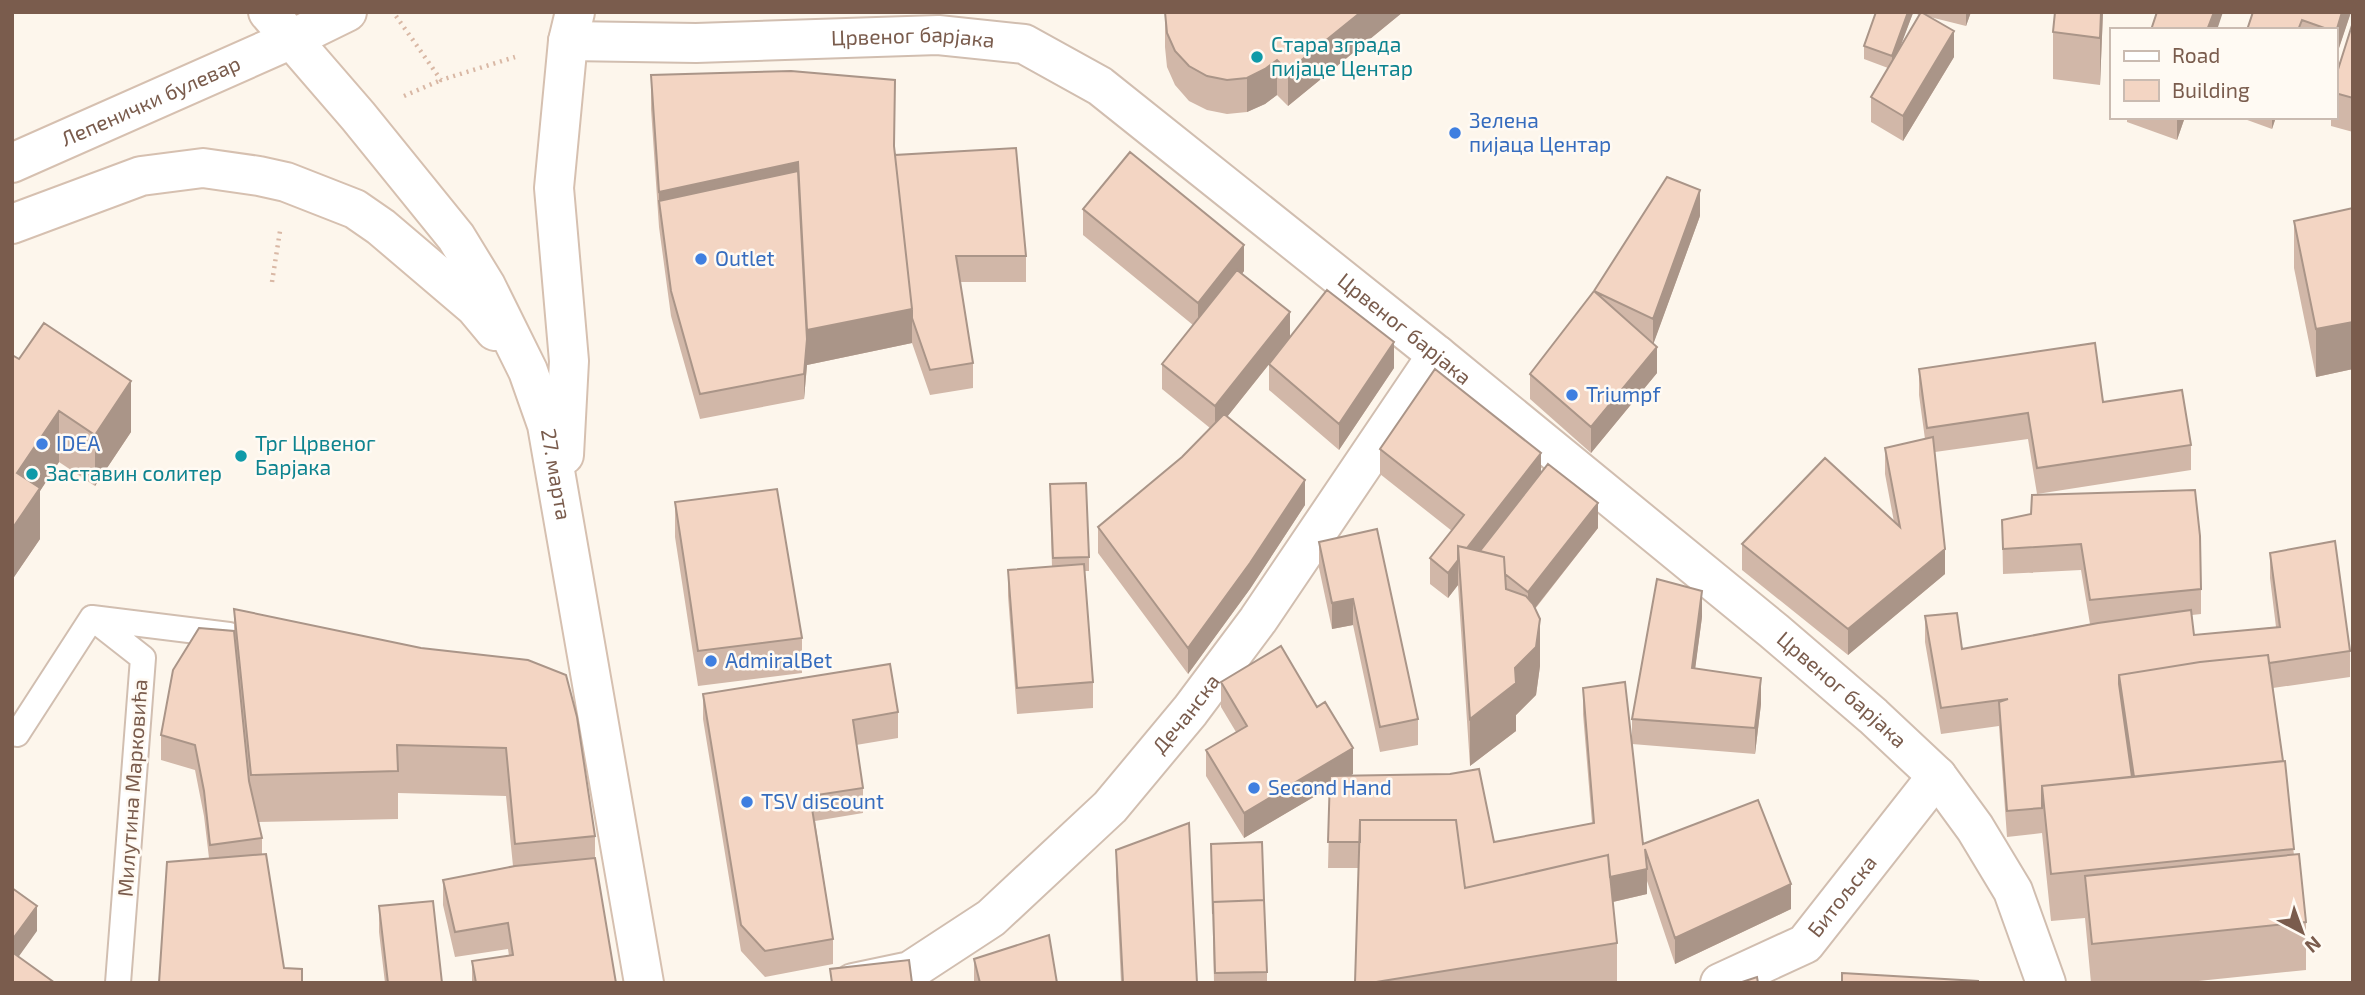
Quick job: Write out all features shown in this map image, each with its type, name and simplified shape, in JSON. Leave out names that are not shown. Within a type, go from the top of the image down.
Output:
[{"type":"street","name":"Лепенички булевар","points":[[12,163],[280,26],[347,12]]},
{"type":"street","name":"27. марта","points":[[280,26],[358,116],[456,237],[486,286],[528,371],[547,425],[562,506],[581,677],[644,983]]},
{"type":"street","name":"Црвеног барјака","points":[[572,27],[696,43],[938,35],[1024,44],[1100,86],[1437,355],[1774,631],[1937,776],[1975,828],[2012,891],[2046,983]]},
{"type":"street","points":[[562,506],[569,361],[554,188],[572,27]]},
{"type":"street","points":[[12,224],[141,176],[203,168],[286,182],[355,209],[381,227],[475,307],[528,371]]},
{"type":"street","name":"Дечанска","points":[[853,983],[910,971],[990,918],[1110,807],[1190,711],[1258,620],[1437,355]]},
{"type":"street","name":"Битољска","points":[[1720,983],[1805,944],[1937,776]]},
{"type":"lane","points":[[14,736],[92,618],[258,638]]},
{"type":"lane","name":"Милутина Марковића","points":[[92,618],[143,658],[118,983]]},
{"type":"path","points":[[394,12],[441,80],[572,27]]},
{"type":"building","points":[[1165,12],[1361,12],[1288,71],[1277,60],[1247,78],[1227,80],[1207,76],[1189,66],[1175,51],[1167,33]]},
{"type":"building","points":[[1876,12],[1908,12],[1892,56],[1864,46]]},
{"type":"building","points":[[1921,12],[1954,31],[1903,116],[1871,97]]},
{"type":"building","points":[[2055,12],[2101,12],[2100,38],[2053,32]]},
{"type":"building","points":[[2157,12],[2214,12],[2208,28],[2152,28]]},
{"type":"building","points":[[2253,12],[2342,12],[2337,29],[2324,28],[2302,20],[2299,28],[2248,28]]},
{"type":"building","points":[[2353,22],[2353,98],[2337,94],[2337,73]]},
{"type":"building","points":[[791,71],[895,80],[894,146],[912,309],[807,330],[798,162],[659,192],[651,75]]},
{"type":"building","points":[[1016,148],[1026,256],[956,256],[973,363],[930,370],[912,318],[895,155]]},
{"type":"building","points":[[1130,152],[1244,245],[1198,303],[1083,209]]},
{"type":"building","points":[[798,171],[807,339],[804,374],[700,394],[671,291],[659,201]]},
{"type":"building","points":[[1667,177],[1700,190],[1653,319],[1594,291]]},
{"type":"building","points":[[2353,208],[2353,322],[2316,329],[2294,221]]},
{"type":"building","points":[[1237,270],[1290,312],[1215,406],[1162,364]]},
{"type":"building","points":[[1327,290],[1394,342],[1339,424],[1269,364]]},
{"type":"building","points":[[1594,291],[1657,347],[1591,427],[1530,374]]},
{"type":"building","points":[[44,323],[131,381],[95,435],[59,411],[17,473],[40,488],[12,529],[12,355],[19,359]]},
{"type":"building","points":[[2095,343],[2103,402],[2182,390],[2191,445],[2037,468],[2028,413],[1927,428],[1919,369]]},
{"type":"building","points":[[1435,369],[1541,453],[1467,548],[1458,546],[1458,560],[1448,573],[1430,558],[1464,515],[1380,449]]},
{"type":"building","points":[[1224,414],[1305,480],[1250,563],[1188,648],[1098,527],[1182,457]]},
{"type":"building","points":[[1933,437],[1945,549],[1848,629],[1742,544],[1825,458],[1900,527],[1885,448]]},
{"type":"building","points":[[1548,464],[1598,503],[1528,592],[1505,574],[1504,557],[1480,551]]},
{"type":"building","points":[[1086,483],[1089,557],[1053,558],[1050,484]]},
{"type":"building","points":[[777,489],[802,638],[698,651],[675,502]]},
{"type":"building","points":[[2195,490],[2200,536],[2201,589],[2090,600],[2081,544],[2003,549],[2002,520],[2031,514],[2032,495]]},
{"type":"building","points":[[1377,529],[1418,719],[1380,727],[1353,599],[1332,603],[1319,542]]},
{"type":"building","points":[[2335,541],[2350,651],[2269,663],[2268,655],[2200,662],[2119,675],[2132,777],[2042,786],[2042,808],[2007,811],[1999,702],[2008,699],[1941,708],[1925,616],[1957,613],[1962,649],[2098,623],[2191,610],[2194,635],[2280,627],[2270,553]]},
{"type":"building","points":[[1458,546],[1504,557],[1506,589],[1526,596],[1540,619],[1536,647],[1515,668],[1516,683],[1470,719]]},
{"type":"building","points":[[1084,564],[1093,682],[1017,688],[1008,570]]},
{"type":"building","points":[[1657,579],[1702,591],[1692,668],[1761,678],[1755,728],[1632,719]]},
{"type":"building","points":[[234,609],[421,648],[528,660],[566,675],[577,717],[595,836],[515,844],[506,748],[397,745],[398,771],[251,775]]},
{"type":"building","points":[[199,628],[234,631],[249,781],[262,838],[210,845],[195,745],[161,735],[173,670]]},
{"type":"building","points":[[1281,646],[1317,707],[1325,702],[1353,748],[1244,813],[1206,750],[1247,726],[1221,682]]},
{"type":"building","points":[[2268,655],[2283,761],[2134,777],[2119,675],[2200,662]]},
{"type":"building","points":[[890,664],[898,712],[853,720],[863,788],[810,796],[833,939],[765,951],[741,925],[703,694]]},
{"type":"building","points":[[1625,682],[1643,844],[1758,800],[1791,884],[1675,938],[1645,849],[1647,869],[1610,877],[1608,855],[1465,888],[1456,820],[1360,820],[1360,842],[1328,842],[1330,776],[1450,774],[1479,769],[1494,842],[1594,823],[1583,688]]},
{"type":"building","points":[[2285,761],[2294,849],[2051,874],[2042,786]]},
{"type":"building","points":[[1360,820],[1456,820],[1465,888],[1608,855],[1617,943],[1370,983],[1355,983]]},
{"type":"building","points":[[1189,823],[1197,983],[1123,983],[1116,850]]},
{"type":"building","points":[[1262,842],[1264,900],[1213,902],[1213,914],[1211,844]]},
{"type":"building","points":[[266,854],[284,968],[302,969],[302,983],[159,983],[167,862]]},
{"type":"building","points":[[2299,854],[2306,922],[2092,944],[2085,876]]},
{"type":"building","points":[[595,858],[616,983],[476,983],[472,961],[513,955],[508,923],[455,932],[443,880],[515,866]]},
{"type":"building","points":[[12,888],[37,906],[12,940]]},
{"type":"building","points":[[1264,900],[1267,972],[1215,973],[1213,902]]},
{"type":"building","points":[[433,901],[442,983],[388,983],[379,906]]},
{"type":"building","points":[[1049,935],[1057,983],[980,983],[974,959]]},
{"type":"building","points":[[12,952],[55,983],[12,983]]},
{"type":"building","points":[[909,960],[912,983],[832,983],[830,969]]},
{"type":"building","points":[[1842,973],[1978,981],[1978,983],[1842,983]]},
{"type":"building","points":[[1757,977],[1758,983],[1739,983]]},
{"type":"place","name":"Стара зграда пијаце Центар","points":[[1257,57]]},
{"type":"place","name":"Зелена пијаца Центар","points":[[1455,133]]},
{"type":"place","name":"Outlet","points":[[701,259]]},
{"type":"place","name":"Triumpf","points":[[1572,395]]},
{"type":"place","name":"IDEA","points":[[42,444]]},
{"type":"place","name":"Трг Црвеног Барјака","points":[[241,456]]},
{"type":"place","name":"Заставин солитер","points":[[32,474]]},
{"type":"place","name":"AdmiralBet","points":[[711,661]]},
{"type":"place","name":"Second Hand","points":[[1254,788]]},
{"type":"place","name":"TSV discount","points":[[747,802]]}]
